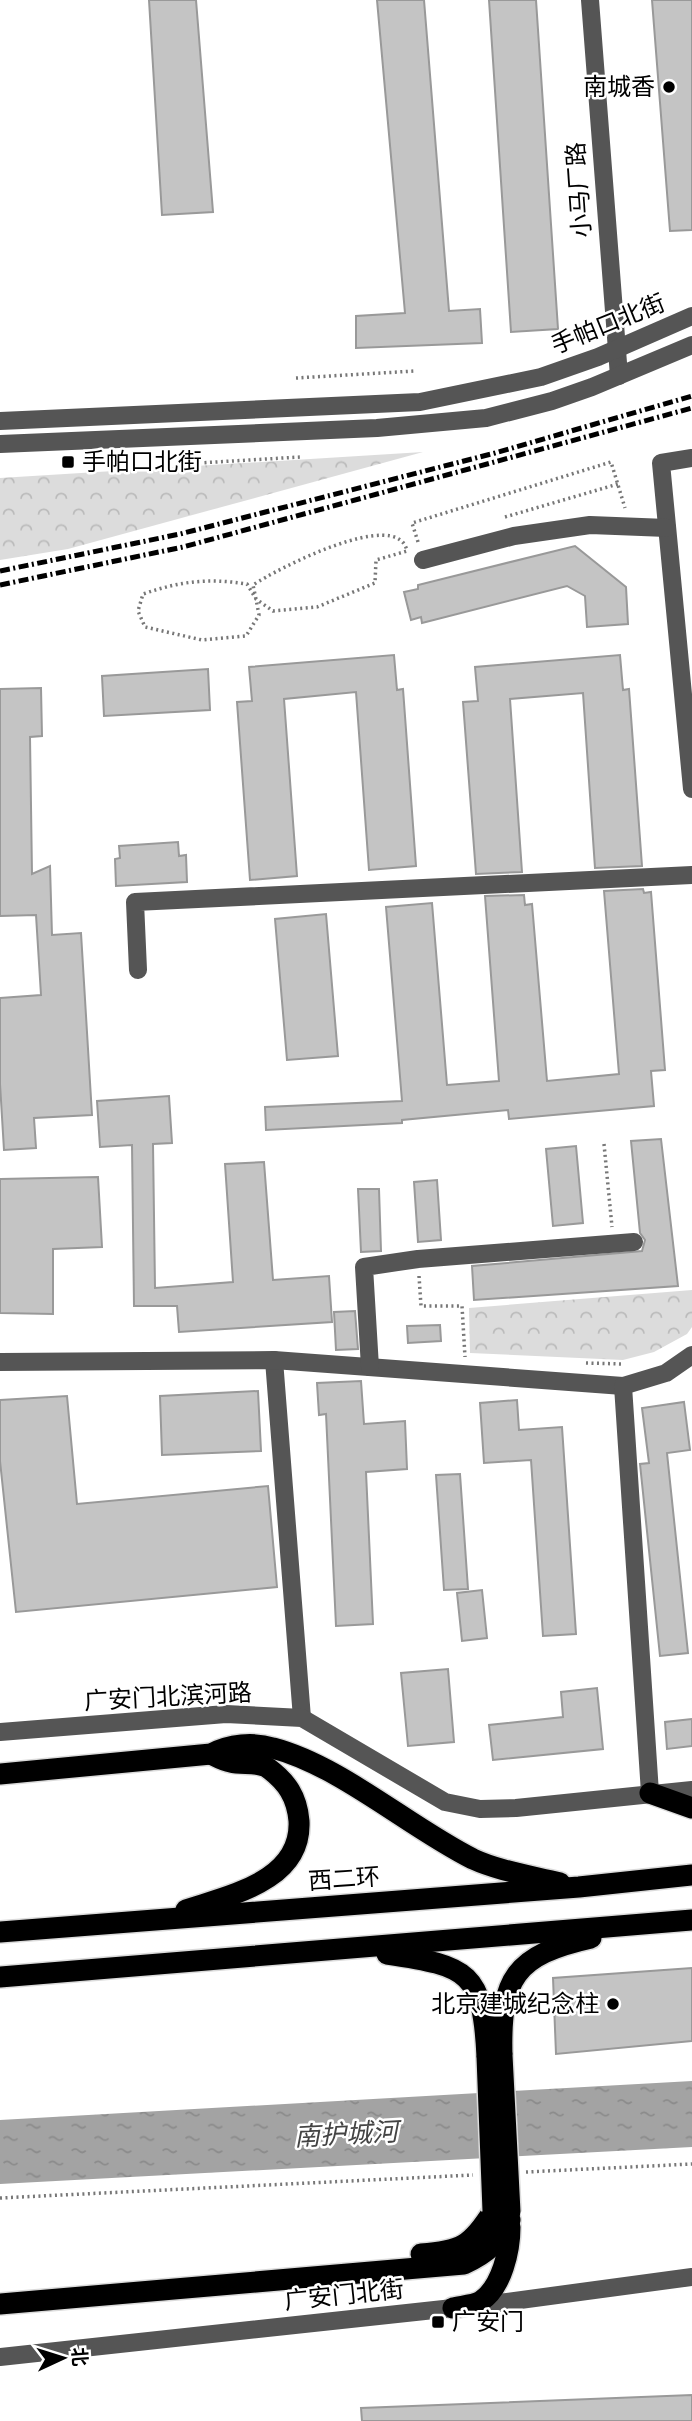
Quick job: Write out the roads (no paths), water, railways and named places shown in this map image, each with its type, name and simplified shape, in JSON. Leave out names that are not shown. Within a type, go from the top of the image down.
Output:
[{"type":"highway","points":[[0,1774],[211,1754],[234,1746],[272,1747],[339,1779],[476,1860],[579,1887]]},
{"type":"highway","points":[[158,1920],[248,1888],[281,1870],[293,1852],[299,1830],[298,1807],[289,1787],[265,1765],[230,1762],[211,1754]]},
{"type":"highway","points":[[650,1793],[692,1808]]},
{"type":"highway","name":"西二环","points":[[0,1932],[579,1887],[692,1875]]},
{"type":"highway","points":[[0,1976],[692,1920]]},
{"type":"highway","points":[[494,2056],[504,1998],[512,1982],[535,1956],[568,1943],[659,1922]]},
{"type":"highway","points":[[294,1954],[368,1951],[456,1968],[475,1988],[485,2014],[494,2056],[505,2262],[481,2301],[453,2308]]},
{"type":"highway","points":[[0,2304],[440,2253],[463,2247],[504,2214]]},
{"type":"highway","points":[[0,2290],[198,2281]]},
{"type":"street","name":"小马厂路","points":[[590,0],[615,349],[620,376]]},
{"type":"street","name":"手帕口北街","points":[[0,421],[420,402],[541,377],[692,316]]},
{"type":"street","name":"手帕口北街","points":[[0,444],[377,428],[486,418],[552,401],[692,345]]},
{"type":"street","points":[[692,458],[661,463],[692,789]]},
{"type":"street","points":[[424,560],[514,536],[590,525],[667,528]]},
{"type":"street","points":[[138,970],[135,902],[692,875]]},
{"type":"street","points":[[370,1367],[364,1267],[418,1259],[634,1242]]},
{"type":"street","points":[[0,1362],[274,1360],[623,1386],[666,1373],[692,1355]]},
{"type":"street","points":[[274,1360],[302,1718]]},
{"type":"street","points":[[623,1386],[650,1793]]},
{"type":"street","name":"广安门北滨河路","points":[[0,1732],[226,1714],[302,1718],[444,1802],[480,1809],[516,1808],[692,1790]]},
{"type":"street","name":"广安门北街","points":[[0,2357],[453,2308],[692,2277]]},
{"type":"water","name":"南护城河","points":[[692,2081],[692,2147],[0,2184],[0,2120]]},
{"type":"railway","points":[[0,571],[180,534],[495,453],[692,396]]},
{"type":"railway","points":[[0,585],[183,547],[692,408]]},
{"type":"place","name":"南城香","points":[[669,87]]},
{"type":"place","name":"手帕口北街","points":[[68,462]]},
{"type":"place","name":"北京建城纪念柱","points":[[613,2004]]},
{"type":"place","name":"广安门","points":[[438,2322]]}]
